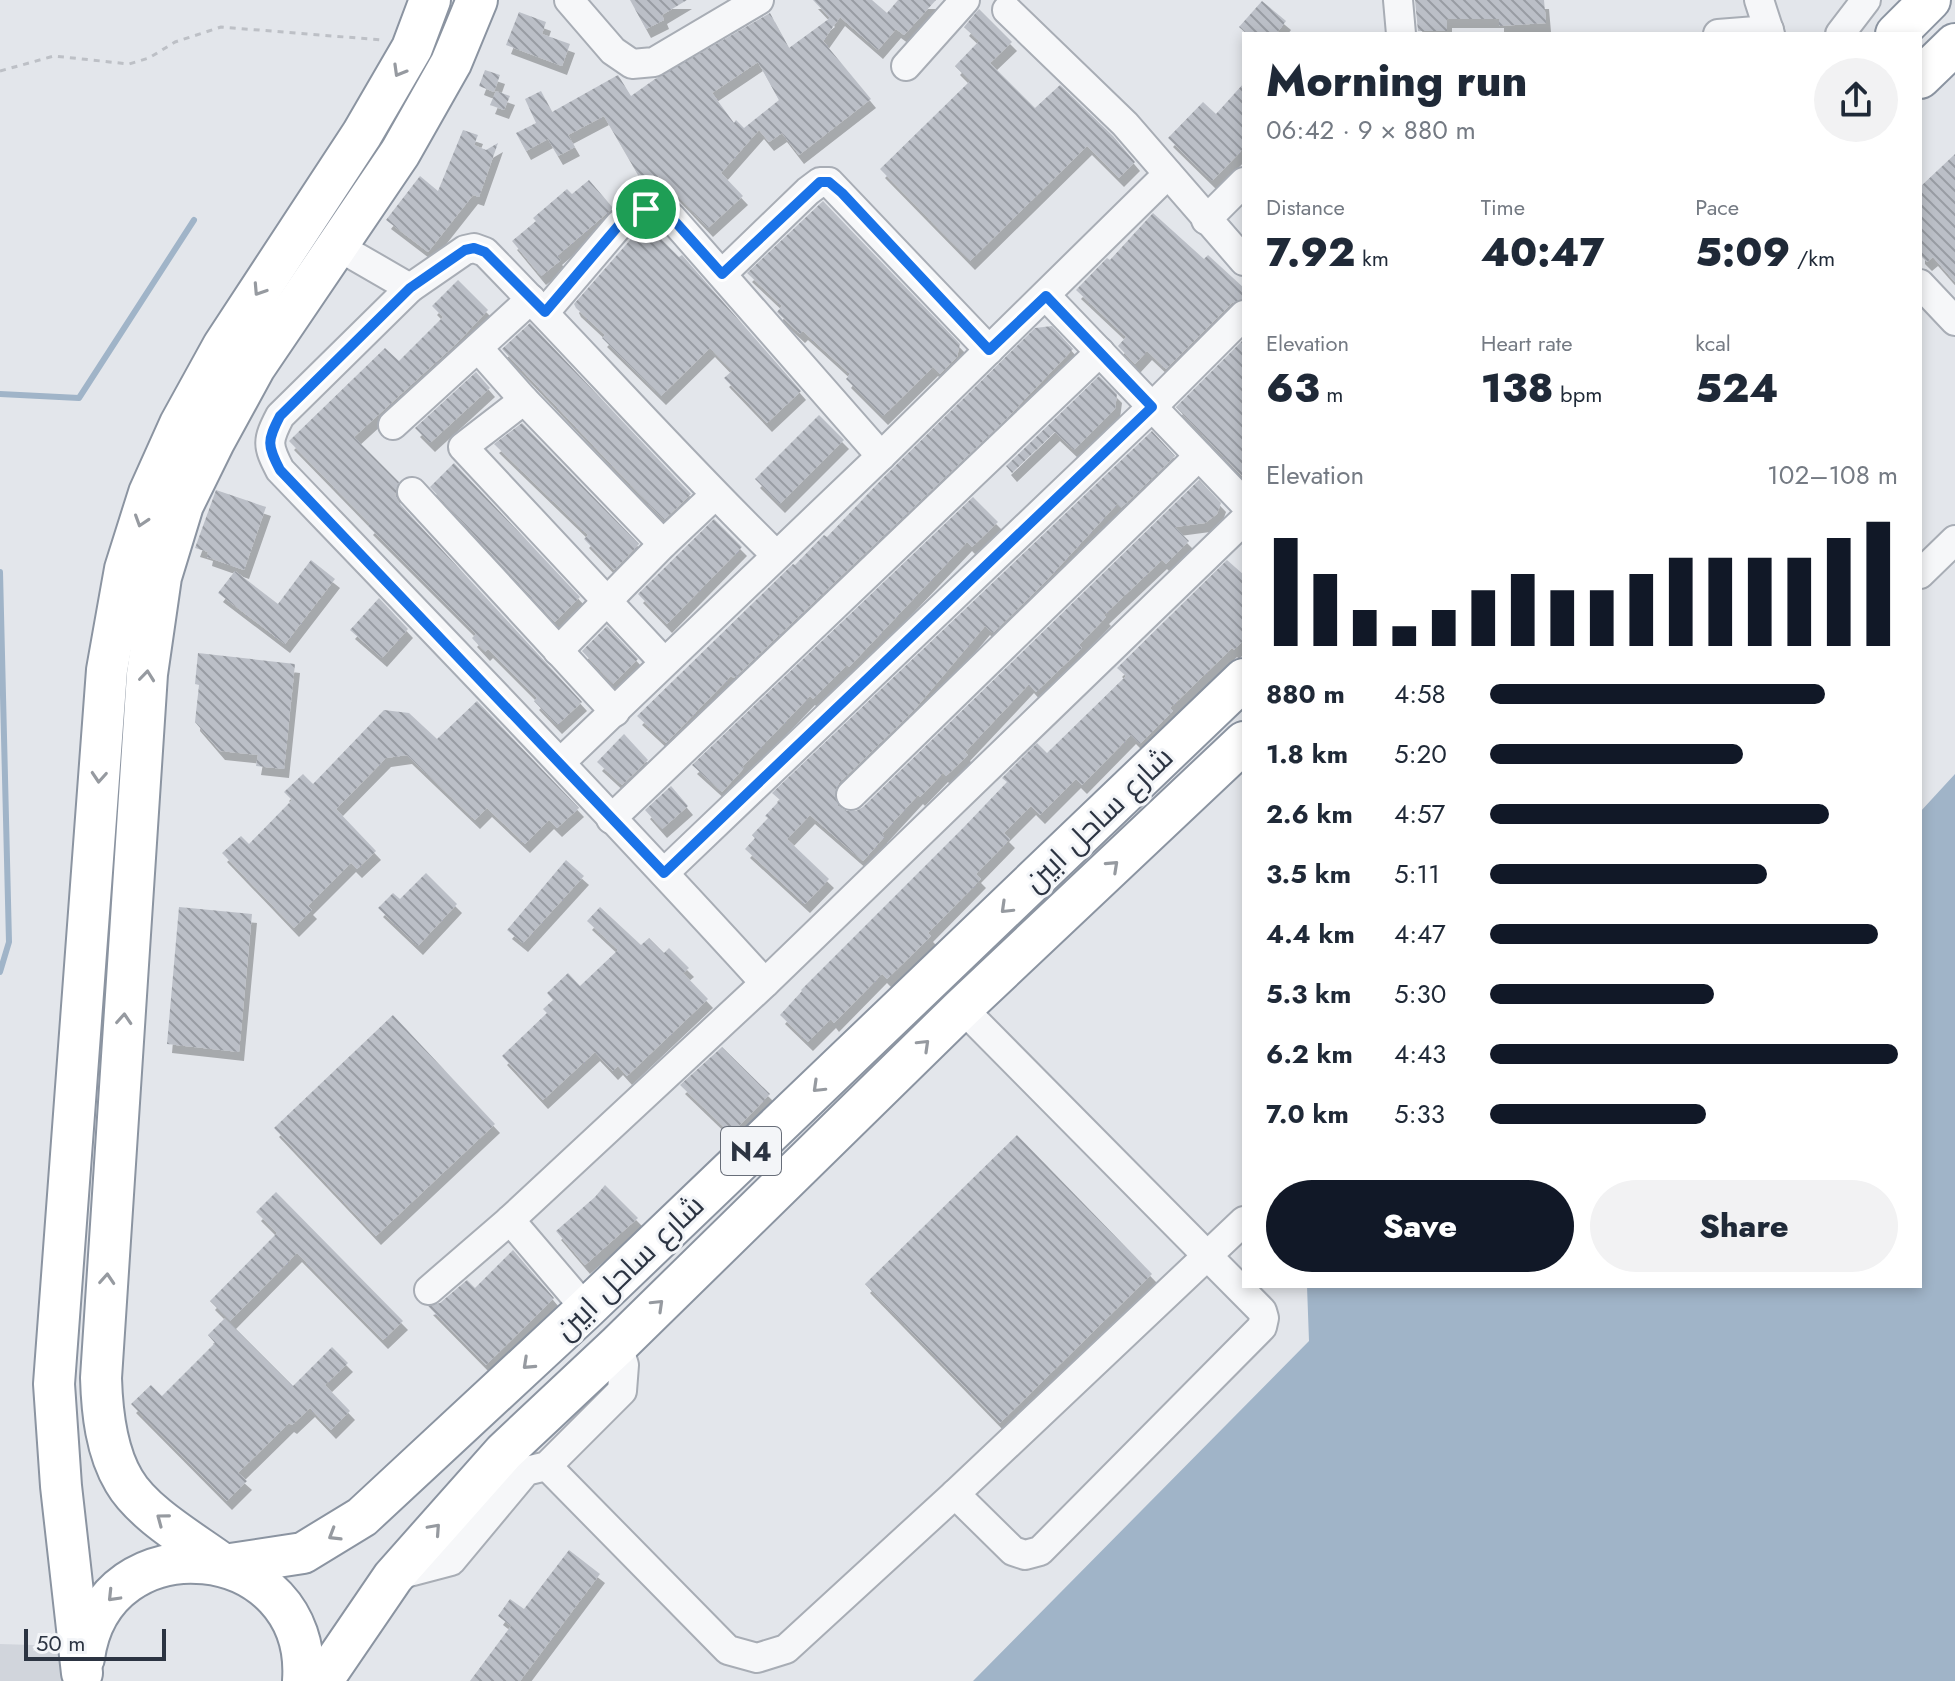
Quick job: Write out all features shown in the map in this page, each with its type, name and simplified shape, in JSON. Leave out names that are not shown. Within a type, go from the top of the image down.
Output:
[{"type":"highway","points":[[83,1677],[61,1486],[54,1384],[107,670],[125,569],[149,493],[180,424],[223,346],[362,134],[412,48],[430,0]]},
{"type":"highway","points":[[303,1681],[305,1664],[297,1631],[280,1602],[255,1579],[224,1565],[143,1505],[124,1481],[102,1414],[101,1378],[147,674],[161,577],[183,505],[255,367],[400,153],[451,63],[477,0]]},
{"type":"highway","points":[[1898,32],[1930,0]]},
{"type":"highway","points":[[1922,76],[1955,44]]},
{"type":"highway","name":"شارع ساحل ابين","points":[[224,1565],[303,1553],[362,1517],[586,1309],[1242,681]]},
{"type":"highway","name":"شارع ساحل ابين","points":[[322,1681],[393,1577],[504,1452],[618,1345],[962,1008],[1242,744]]},
{"type":"highway","points":[[586,1309],[618,1345]]},
{"type":"highway","points":[[83,1677],[86,1639],[102,1608],[126,1583],[156,1567],[190,1561],[224,1565]]},
{"type":"street","points":[[569,0],[613,51],[632,64],[654,62],[759,0]]},
{"type":"street","points":[[906,66],[965,0]]},
{"type":"street","points":[[1398,0],[1401,32]]},
{"type":"street","points":[[1759,0],[1769,32]]},
{"type":"street","points":[[1842,32],[1866,0]]},
{"type":"street","points":[[1006,3],[1125,124],[1242,259]]},
{"type":"street","points":[[561,762],[881,456],[1168,174]]},
{"type":"street","points":[[722,274],[808,191],[820,182],[829,182],[989,350]]},
{"type":"street","points":[[1206,220],[1242,184]]},
{"type":"street","points":[[393,425],[478,348],[538,306],[619,225],[631,215],[646,209],[671,217],[881,456]]},
{"type":"street","points":[[339,247],[410,288]]},
{"type":"street","points":[[765,983],[561,762],[280,470],[269,449],[270,434],[280,416],[410,288],[465,250],[474,248],[485,252],[715,495],[776,555]]},
{"type":"street","points":[[1922,286],[1955,321]]},
{"type":"street","points":[[1046,296],[1242,501]]},
{"type":"street","points":[[664,873],[1152,407],[1242,317]]},
{"type":"street","points":[[478,348],[663,544]]},
{"type":"street","points":[[611,819],[1100,352]]},
{"type":"street","points":[[524,400],[463,447],[664,662]]},
{"type":"street","points":[[851,795],[1199,456]]},
{"type":"street","points":[[412,492],[615,712]]},
{"type":"street","points":[[558,651],[715,495]]},
{"type":"street","points":[[429,1290],[510,1220],[765,983],[1242,522]]},
{"type":"street","points":[[1922,572],[1955,540]]},
{"type":"street","points":[[955,1494],[1013,1551],[1025,1555],[1040,1551],[1262,1327],[1264,1318],[1262,1311],[962,1008]]},
{"type":"street","points":[[510,1220],[586,1309]]},
{"type":"street","points":[[547,1466],[728,1650],[757,1658],[786,1649],[1242,1223]]},
{"type":"street","points":[[393,1577],[451,1561],[526,1471],[547,1466],[622,1391],[624,1365],[618,1345]]},
{"type":"path","points":[[0,71],[54,56],[129,64],[149,58],[175,42],[221,27],[377,38],[412,48]]},
{"type":"shaded area","points":[[0,1644],[33,1645],[77,1655],[75,1681],[0,1681]]},
{"type":"water","points":[[1955,774],[1955,1681],[973,1681],[1309,1341],[1307,1288],[1922,1288],[1922,810]]},
{"type":"building","points":[[630,0],[687,0],[662,15],[664,20],[646,29]]},
{"type":"building","points":[[813,0],[872,0],[887,13],[898,0],[936,0],[904,35],[896,29],[878,50],[840,17],[823,41],[871,99],[799,155],[782,133],[769,142],[759,130],[721,173],[743,196],[708,228],[659,176],[644,185],[604,116],[568,135],[575,147],[558,156],[548,139],[526,151],[516,133],[536,123],[525,99],[541,91],[552,112],[618,75],[631,96],[770,13],[789,48],[830,18]],"holes":[[[758,62],[779,100],[744,128],[736,120],[734,123],[712,93]]]},
{"type":"building","points":[[1415,0],[1544,0],[1546,23],[1499,26],[1499,19],[1447,19],[1447,31],[1418,31]]},
{"type":"building","points":[[1262,1],[1286,21],[1278,32],[1245,32],[1239,27]]},
{"type":"building","points":[[979,9],[1012,42],[990,63],[1035,108],[1060,85],[1135,162],[1119,178],[1087,146],[970,261],[880,169],[970,81],[955,66],[979,41],[964,27]]},
{"type":"building","points":[[519,12],[546,22],[542,34],[570,44],[562,66],[506,45]]},
{"type":"building","points":[[485,70],[500,75],[494,92],[479,86]]},
{"type":"building","points":[[1242,85],[1242,150],[1212,181],[1168,138],[1203,102],[1216,114]]},
{"type":"building","points":[[496,91],[510,96],[504,110],[490,105]]},
{"type":"building","points":[[463,130],[478,135],[474,145],[486,150],[498,143],[479,197],[473,195],[428,252],[386,220],[420,176],[438,191]]},
{"type":"building","points":[[1955,154],[1955,282],[1933,257],[1927,262],[1922,257],[1922,185]]},
{"type":"building","points":[[589,180],[613,208],[557,256],[561,260],[541,276],[512,241],[567,189],[572,194]]},
{"type":"building","points":[[823,201],[960,344],[957,357],[940,374],[933,367],[883,416],[846,379],[850,374],[777,312],[782,306],[747,273]]},
{"type":"building","points":[[1153,213],[1204,259],[1208,255],[1242,286],[1242,299],[1232,303],[1166,369],[1147,351],[1135,364],[1118,346],[1126,337],[1076,290],[1107,258],[1110,260]]},
{"type":"building","points":[[638,231],[653,231],[679,257],[682,255],[801,391],[767,423],[724,378],[732,371],[710,348],[661,396],[576,308],[574,304]]},
{"type":"building","points":[[458,280],[488,310],[457,343],[354,437],[399,482],[395,495],[400,504],[582,702],[557,725],[534,701],[537,698],[488,649],[485,652],[472,638],[476,634],[368,526],[370,524],[289,441],[385,348],[399,361],[443,317],[432,306]]},
{"type":"building","points":[[530,323],[691,494],[664,520],[502,349]]},
{"type":"building","points":[[1052,326],[1073,349],[1006,419],[734,678],[731,676],[666,743],[637,716],[793,564],[824,535],[827,537],[1035,328]]},
{"type":"building","points":[[1242,341],[1242,476],[1176,407]]},
{"type":"building","points":[[476,372],[490,388],[430,443],[415,428]]},
{"type":"building","points":[[1099,376],[1117,394],[1115,409],[1074,450],[1055,432],[1012,473],[1006,466]]},
{"type":"building","points":[[819,415],[844,440],[780,504],[755,479]]},
{"type":"building","points":[[522,423],[639,544],[614,570],[584,539],[588,535],[494,444]]},
{"type":"building","points":[[1152,431],[1175,456],[1121,508],[1117,504],[993,633],[985,626],[915,709],[839,783],[835,791],[838,806],[847,811],[863,807],[1199,480],[1221,503],[1217,514],[1205,523],[1175,527],[1189,541],[1166,564],[1162,560],[1104,615],[1106,617],[1079,645],[1082,648],[1036,692],[1029,684],[965,752],[968,755],[946,776],[943,773],[920,797],[918,795],[882,834],[884,837],[863,861],[810,815],[787,839],[829,879],[805,904],[745,849],[755,838],[752,835],[768,818],[765,816],[780,800],[772,793]]},
{"type":"building","points":[[454,463],[580,597],[555,622],[430,487]]},
{"type":"building","points":[[216,490],[266,507],[244,570],[207,557],[208,552],[195,548]]},
{"type":"building","points":[[973,497],[998,522],[972,547],[967,542],[849,667],[847,665],[813,699],[810,696],[722,792],[692,765]]},
{"type":"building","points":[[714,519],[742,547],[667,624],[638,594]]},
{"type":"building","points":[[311,560],[335,579],[285,644],[218,593],[235,571],[278,604]]},
{"type":"building","points":[[1227,560],[1242,573],[1242,642],[1170,708],[1173,711],[1140,744],[1131,735],[1082,785],[1076,779],[1040,815],[1031,806],[1004,833],[1010,839],[976,874],[981,879],[928,933],[931,936],[887,979],[882,974],[834,1023],[831,1019],[808,1042],[780,1015],[801,990],[1007,782],[1002,778],[1037,743],[1047,753],[1126,676],[1117,668]]},
{"type":"building","points":[[379,598],[408,629],[382,658],[350,630]]},
{"type":"building","points":[[607,626],[638,659],[613,684],[582,651]]},
{"type":"building","points":[[198,653],[295,664],[284,769],[256,766],[258,755],[220,751],[195,722]]},
{"type":"building","points":[[477,701],[579,808],[557,828],[549,820],[525,844],[487,808],[475,820],[407,755],[386,758],[336,809],[376,851],[357,869],[351,863],[308,906],[312,910],[294,928],[222,853],[241,836],[249,844],[292,800],[284,792],[303,774],[313,784],[384,710],[409,713],[437,739]]},
{"type":"building","points":[[624,734],[648,760],[622,785],[597,762]]},
{"type":"building","points":[[671,786],[688,806],[662,829],[645,810]]},
{"type":"building","points":[[566,860],[584,876],[523,943],[507,930]]},
{"type":"building","points":[[426,873],[457,904],[418,946],[378,908],[393,893],[400,899]]},
{"type":"building","points":[[179,907],[252,914],[239,1052],[167,1044]]},
{"type":"building","points":[[600,907],[641,945],[649,938],[664,953],[669,948],[689,968],[683,973],[708,999],[627,1076],[618,1066],[613,1071],[595,1052],[543,1100],[502,1056],[547,1013],[543,1009],[553,1000],[547,993],[568,973],[580,986],[618,950],[587,921]]},
{"type":"building","points":[[393,1015],[495,1124],[376,1236],[274,1128]]},
{"type":"building","points":[[722,1047],[770,1094],[731,1134],[680,1085]]},
{"type":"building","points":[[1017,1135],[1152,1274],[1000,1423],[865,1284]]},
{"type":"building","points":[[605,1185],[638,1218],[585,1265],[556,1231]]},
{"type":"building","points":[[276,1192],[403,1321],[383,1340],[297,1253],[230,1321],[210,1301],[277,1233],[256,1212]]},
{"type":"building","points":[[513,1250],[554,1298],[486,1365],[428,1306],[440,1303],[467,1280],[475,1288]]},
{"type":"building","points":[[225,1318],[293,1386],[332,1347],[348,1363],[325,1385],[350,1411],[331,1430],[310,1408],[292,1425],[289,1423],[238,1473],[247,1481],[227,1501],[131,1404],[151,1385],[162,1396],[215,1343],[208,1335]]},
{"type":"building","points":[[569,1550],[600,1574],[520,1681],[470,1681],[511,1626],[498,1616],[510,1599],[524,1609]]},
{"type":"waterway","points":[[0,394],[79,398],[194,220]]},
{"type":"waterway","points":[[0,572],[9,942],[0,972]]},
{"type":"route","points":[[820,182],[829,182],[989,350],[1046,296],[1152,407],[664,873],[280,470],[269,449],[270,434],[280,416],[410,288],[465,250],[474,248],[485,252],[545,312],[619,225],[631,215],[646,209],[671,217],[722,274],[808,191],[820,182]]}]
